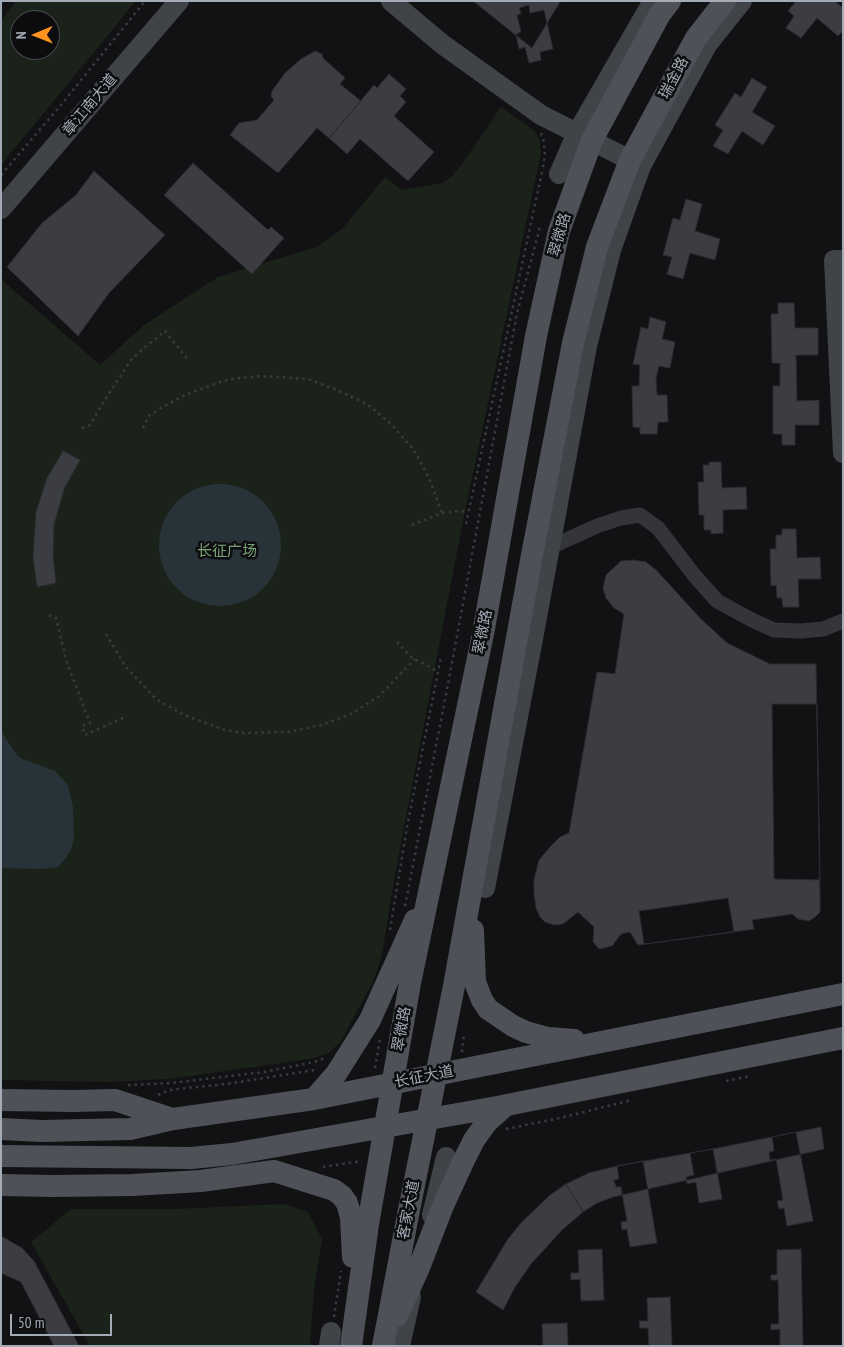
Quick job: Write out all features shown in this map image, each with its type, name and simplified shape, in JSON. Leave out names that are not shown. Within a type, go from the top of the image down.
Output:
[{"type":"main road","points":[[585,137],[660,14],[670,1]]},
{"type":"main road","name":"瑞金路","points":[[630,160],[696,38],[725,1]]},
{"type":"main road","name":"翠微路","points":[[385,1127],[410,983],[482,634],[538,326],[559,231],[585,137]]},
{"type":"main road","points":[[436,1074],[454,986],[478,888],[541,551],[578,323],[597,247],[630,160]]},
{"type":"main road","points":[[314,1099],[336,1074],[370,1020],[431,888]]},
{"type":"main road","points":[[478,888],[476,982],[482,1000],[488,1009],[513,1026],[526,1032],[548,1038],[600,1042]]},
{"type":"main road","name":"长征大道","points":[[1,1129],[42,1131],[130,1129],[173,1119],[314,1099],[843,994]]},
{"type":"main road","points":[[1,1156],[191,1158],[259,1150],[506,1105],[843,1038]]},
{"type":"main road","name":"客家大道","points":[[389,1345],[436,1074]]},
{"type":"main road","points":[[1,1100],[115,1100],[173,1119]]},
{"type":"main road","points":[[389,1345],[442,1208],[474,1140],[487,1122],[506,1105]]},
{"type":"main road","points":[[341,1340],[368,1224],[385,1127]]},
{"type":"main road","points":[[221,1178],[259,1150]]},
{"type":"main road","points":[[112,1157],[170,1182]]},
{"type":"main road","points":[[1,1184],[96,1186],[221,1178],[274,1172],[334,1190],[342,1196],[349,1209],[352,1226],[341,1340]]},
{"type":"street","name":"章江南大道","points":[[1,193],[54,133],[163,1]]},
{"type":"street","name":"章江南大道","points":[[1,209],[179,1]]},
{"type":"street","points":[[391,1],[442,44],[541,115],[630,160]]},
{"type":"street","points":[[559,174],[585,137],[653,1]]},
{"type":"street","points":[[541,551],[587,346],[611,250],[641,166],[706,45],[742,1]]},
{"type":"street","points":[[838,260],[843,453]]},
{"type":"street","points":[[541,551],[597,526],[621,518],[640,515],[658,528],[717,602],[774,630],[801,631],[823,629],[843,621]]},
{"type":"street","points":[[418,1270],[446,1157]]},
{"type":"path","points":[[1,175],[61,105],[145,1]]},
{"type":"path","points":[[466,524],[545,155],[544,142],[540,132]]},
{"type":"path","points":[[403,913],[450,675],[517,313],[540,227]]},
{"type":"path","points":[[82,428],[90,425],[131,360],[145,346],[165,331],[189,361]]},
{"type":"path","points":[[143,428],[150,416],[161,408],[183,396],[217,383],[231,379],[260,376],[308,379],[322,383],[366,404],[391,424],[414,450],[429,478],[442,513]]},
{"type":"path","points":[[412,525],[442,513],[468,512]]},
{"type":"path","points":[[49,615],[56,618],[67,663],[90,724],[82,726],[85,735],[127,716]]},
{"type":"path","points":[[106,634],[125,666],[156,699],[184,716],[226,730],[242,733],[290,732],[321,725],[351,714],[378,698],[415,659]]},
{"type":"path","points":[[397,642],[415,659],[437,671]]},
{"type":"path","points":[[388,939],[407,827],[440,657]]},
{"type":"path","points":[[378,1052],[381,1035]]},
{"type":"path","points":[[123,1085],[171,1083],[264,1072],[314,1062],[332,1055]]},
{"type":"path","points":[[132,1105],[169,1090],[244,1082],[318,1069]]},
{"type":"path","points":[[717,1083],[755,1075]]},
{"type":"path","points":[[506,1129],[633,1100]]},
{"type":"green space","points":[[16,1],[136,1],[1,165],[1,21]]},
{"type":"green space","name":"长征广场","points":[[501,107],[535,131],[540,141],[541,153],[464,516],[394,880],[382,955],[373,982],[341,1041],[329,1053],[310,1059],[169,1079],[107,1082],[1,1080],[1,279],[100,365],[144,325],[218,277],[317,247],[342,229],[385,177],[402,190],[443,183],[462,164]]},
{"type":"green space","points":[[284,1204],[308,1212],[322,1239],[314,1289],[310,1346],[90,1346],[31,1242],[71,1209],[174,1209]]},
{"type":"shaded area","points":[[220,484],[243,489],[263,502],[276,522],[281,545],[276,568],[263,588],[243,601],[220,606],[197,601],[177,588],[164,568],[159,545],[164,522],[177,502],[197,489]]},
{"type":"shaded area","points":[[1,731],[16,754],[22,759],[55,771],[68,785],[73,807],[74,837],[72,848],[58,867],[42,869],[1,868]]},
{"type":"building","points":[[473,1],[563,1],[560,2],[532,48]]},
{"type":"building","points":[[796,1],[835,1],[843,8],[843,31],[838,36],[817,18],[801,38],[786,28],[794,16],[788,11]]},
{"type":"building","points":[[529,5],[530,13],[544,10],[553,49],[540,52],[541,60],[529,63],[525,47],[519,49],[516,34],[521,32],[517,15],[521,14],[519,8]]},
{"type":"building","points":[[315,51],[322,54],[323,58],[345,78],[340,84],[361,101],[329,138],[317,128],[278,173],[230,135],[239,123],[257,120],[274,100],[271,96],[272,91],[285,73],[301,59]]},
{"type":"building","points":[[389,74],[406,89],[400,96],[406,102],[394,116],[434,152],[408,181],[360,139],[347,154],[329,138],[374,85],[377,88]]},
{"type":"building","points":[[752,78],[767,87],[752,112],[775,126],[763,145],[742,131],[728,154],[713,146],[723,130],[715,125],[735,93],[741,97]]},
{"type":"building","points":[[193,163],[268,230],[271,227],[284,238],[252,274],[164,195]]},
{"type":"building","points":[[94,171],[165,235],[109,293],[78,336],[7,267],[42,223],[76,195]]},
{"type":"building","points":[[686,199],[702,204],[695,231],[720,239],[715,260],[690,253],[683,279],[667,274],[672,257],[663,255],[673,218],[680,220]]},
{"type":"building","points":[[778,303],[794,303],[795,328],[818,328],[818,355],[796,355],[797,401],[819,400],[819,425],[795,425],[795,445],[782,445],[782,434],[773,434],[773,386],[780,386],[780,363],[772,363],[771,314],[778,314]]},
{"type":"building","points":[[650,317],[666,322],[662,339],[675,342],[670,368],[659,366],[656,378],[657,395],[667,395],[668,422],[658,422],[657,434],[640,434],[640,428],[633,427],[632,386],[639,386],[640,365],[633,364],[641,327],[648,329]]},
{"type":"building","points":[[63,451],[80,460],[64,489],[54,525],[53,557],[56,583],[37,587],[33,557],[36,512],[47,478]]},
{"type":"building","points":[[709,462],[721,462],[722,488],[746,487],[747,509],[723,510],[723,533],[711,534],[711,530],[704,530],[704,515],[699,515],[698,482],[704,482],[703,465],[709,465]]},
{"type":"building","points":[[782,529],[796,529],[797,558],[820,557],[821,579],[798,579],[799,607],[783,607],[782,598],[777,598],[776,585],[771,586],[770,549],[776,549],[776,535],[782,535]]},
{"type":"building","points":[[621,561],[646,562],[656,570],[701,619],[727,643],[770,664],[816,664],[820,912],[809,921],[798,919],[792,914],[752,920],[754,929],[638,945],[630,932],[621,934],[612,946],[599,949],[593,942],[594,927],[578,912],[563,924],[554,925],[545,922],[540,917],[536,908],[534,880],[539,860],[560,837],[569,833],[597,672],[615,674],[624,614],[614,608],[606,598],[603,588],[606,575]]},
{"type":"building","points":[[772,704],[817,704],[820,880],[774,879]]},
{"type":"building","points":[[728,898],[734,932],[644,944],[639,911]]},
{"type":"building","points":[[821,1127],[824,1149],[613,1197],[597,1203],[583,1212],[566,1184],[589,1173],[617,1166]]},
{"type":"building","points":[[796,1132],[813,1221],[787,1226],[784,1208],[779,1209],[777,1201],[783,1200],[776,1159],[770,1160],[769,1152],[774,1151],[772,1137]]},
{"type":"building","points":[[713,1149],[722,1199],[699,1203],[696,1182],[687,1184],[686,1177],[694,1175],[690,1153]]},
{"type":"building","points":[[643,1161],[657,1243],[630,1247],[627,1229],[622,1230],[621,1222],[627,1221],[621,1187],[616,1187],[614,1180],[619,1179],[617,1166]]},
{"type":"building","points":[[566,1184],[583,1212],[562,1230],[531,1264],[515,1287],[503,1310],[476,1292],[508,1239],[521,1223],[549,1196]]},
{"type":"building","points":[[1,1236],[22,1248],[34,1261],[79,1346],[54,1346],[21,1282],[1,1273]]},
{"type":"building","points":[[602,1249],[604,1300],[581,1301],[580,1279],[571,1280],[571,1273],[579,1273],[578,1250]]},
{"type":"building","points":[[801,1249],[803,1346],[780,1346],[780,1329],[771,1330],[771,1324],[779,1324],[778,1280],[771,1280],[771,1275],[777,1275],[777,1250]]},
{"type":"building","points":[[670,1297],[672,1346],[649,1346],[648,1328],[640,1328],[639,1321],[648,1321],[647,1298]]},
{"type":"building","points":[[567,1323],[568,1346],[543,1346],[542,1324]]}]
